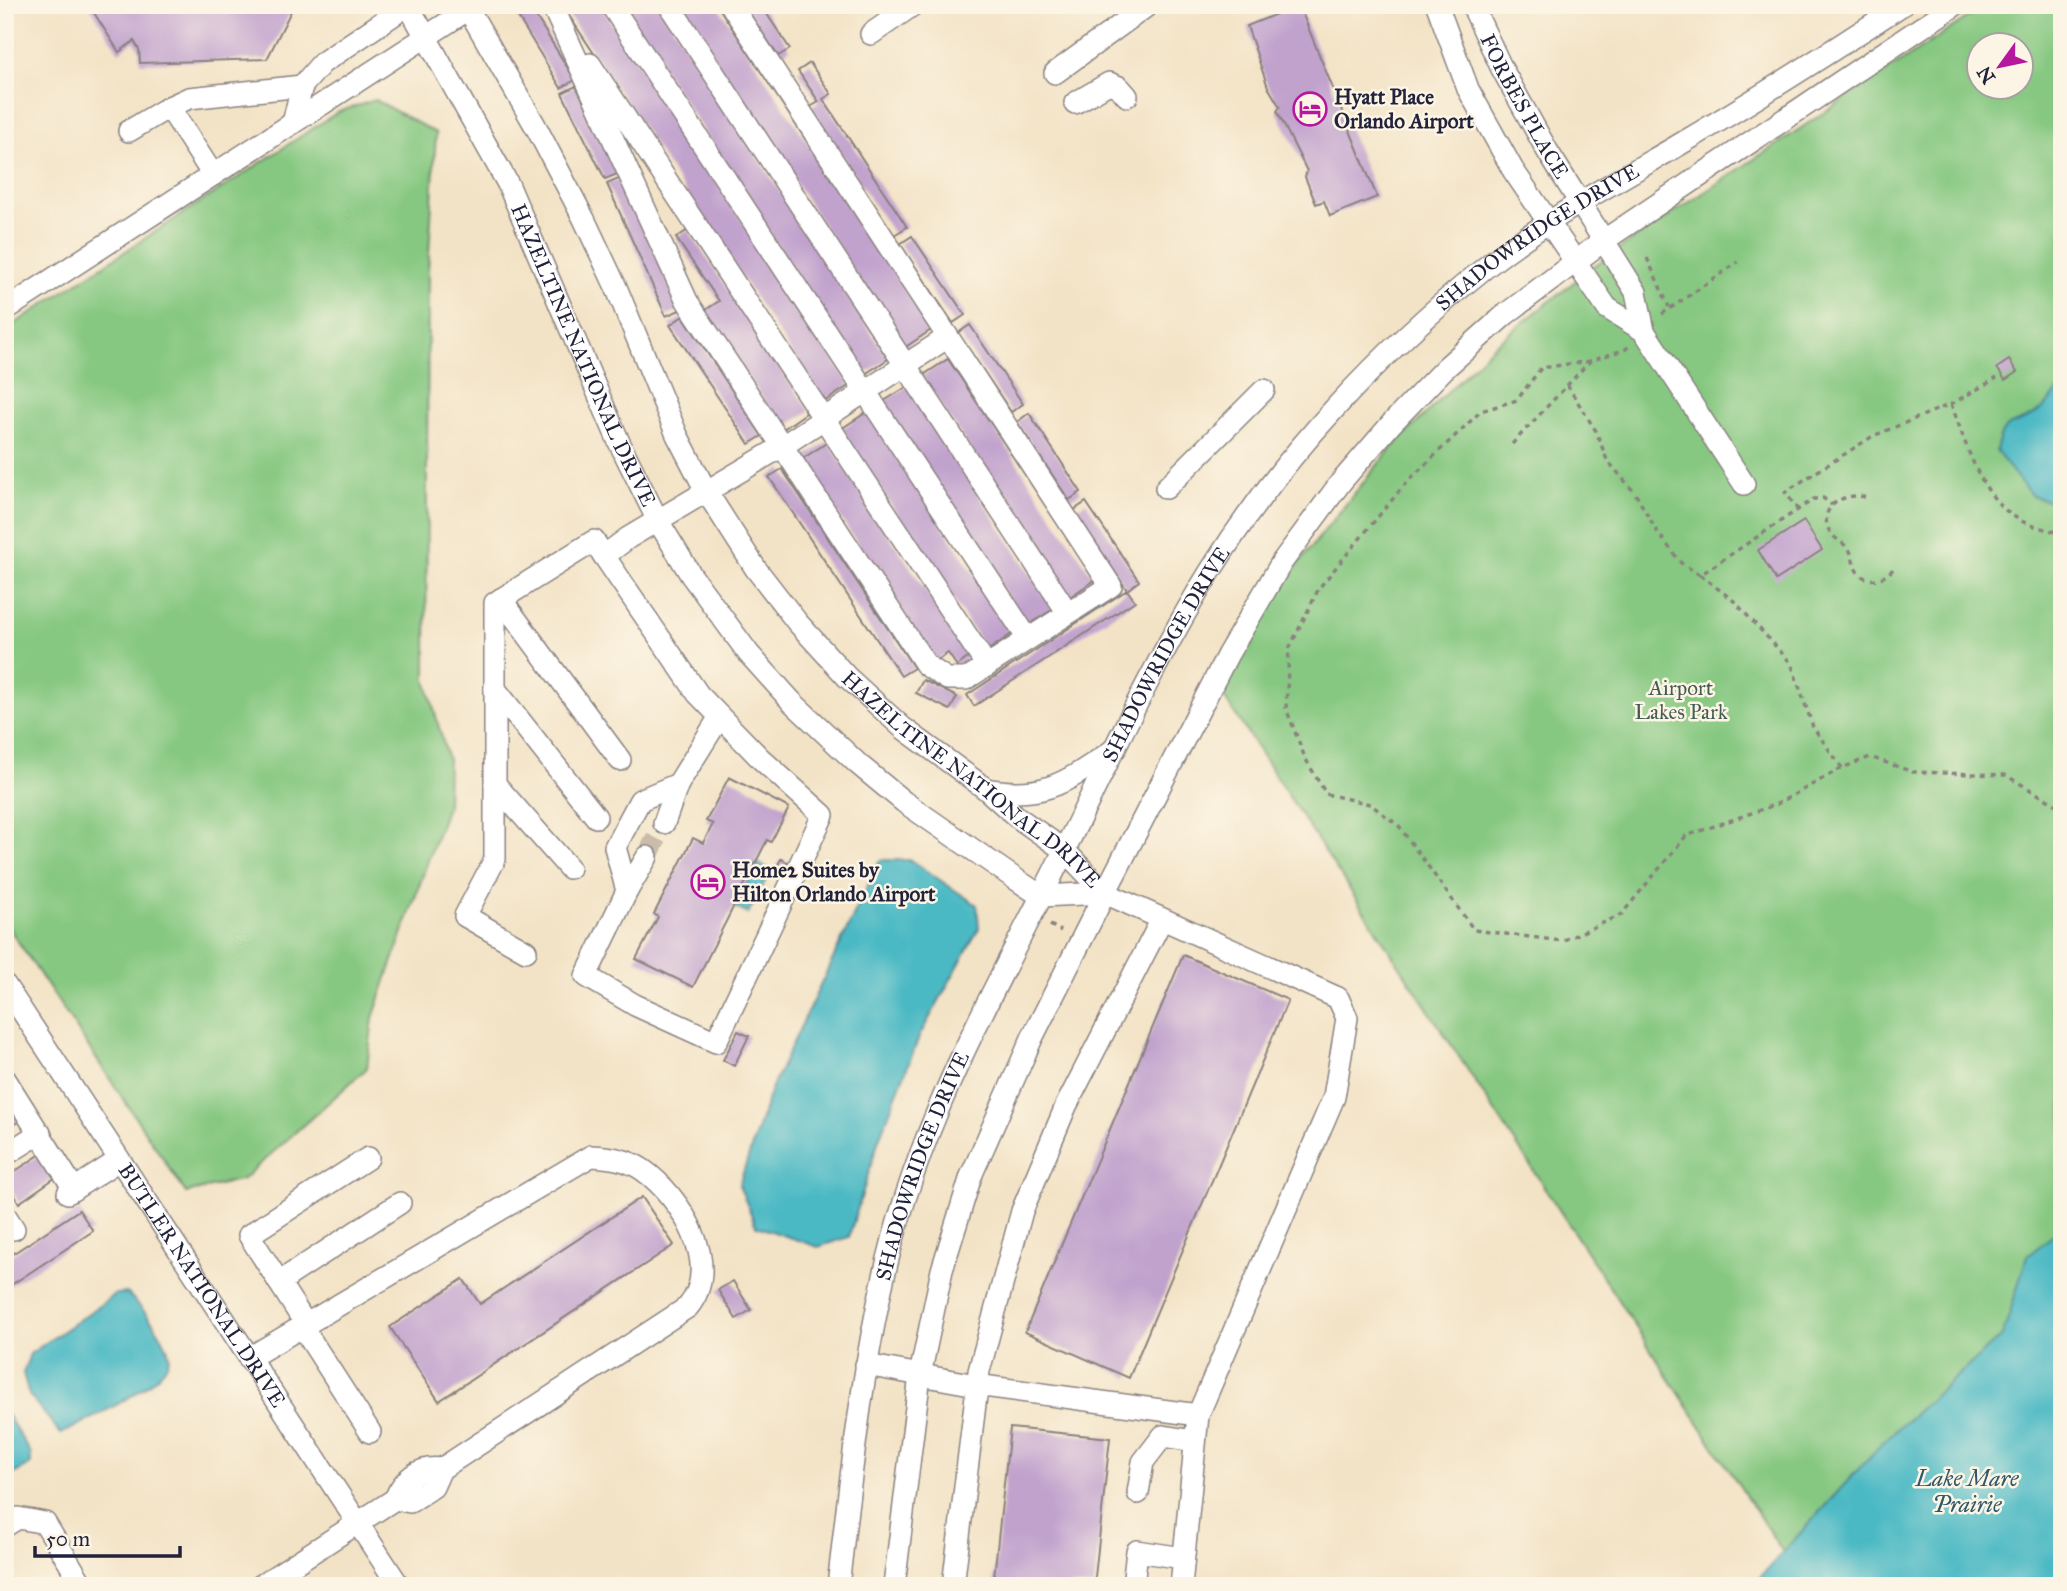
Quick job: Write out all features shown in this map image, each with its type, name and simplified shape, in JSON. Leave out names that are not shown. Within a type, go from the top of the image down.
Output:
[{"type":"street","name":"HAZELTINE NATIONAL DRIVE","points":[[408,5],[509,184],[619,442],[657,521],[729,628],[771,679],[813,723],[893,793],[1041,896],[1105,893]]},
{"type":"street","points":[[293,123],[302,86],[321,63],[408,5]]},
{"type":"street","points":[[611,5],[1028,639]]},
{"type":"street","points":[[669,5],[1068,613]]},
{"type":"street","points":[[552,6],[687,301],[926,665],[936,674],[957,681],[966,679],[1111,586],[731,5]]},
{"type":"street","points":[[871,34],[913,5]]},
{"type":"street","points":[[1055,73],[1148,5]]},
{"type":"street","name":"FORBES PLACE","points":[[1437,5],[1459,68],[1479,111],[1547,222],[1607,308],[1644,331]]},
{"type":"street","name":"FORBES PLACE","points":[[1472,5],[1536,132],[1636,292],[1644,331]]},
{"type":"street","name":"SHADOWRIDGE DRIVE","points":[[838,1586],[866,1365],[889,1256],[919,1157],[960,1057],[1188,609],[1260,499],[1337,409],[1405,339],[1485,268],[1580,200],[1815,62],[1902,5]]},
{"type":"street","name":"SHADOWRIDGE DRIVE","points":[[894,1586],[920,1375],[942,1270],[971,1176],[1016,1072],[1105,893],[1245,622],[1282,562],[1366,451],[1445,368],[1506,314],[1603,242],[1955,5]]},
{"type":"street","points":[[552,6],[987,666]]},
{"type":"street","name":"HAZELTINE NATIONAL DRIVE","points":[[470,7],[584,219],[616,287],[677,435],[706,491],[774,593],[847,677],[902,728],[1064,850],[1105,893]]},
{"type":"street","points":[[5,310],[470,7]]},
{"type":"street","points":[[1075,103],[1109,83],[1119,86],[1127,96]]},
{"type":"street","points":[[129,131],[189,98],[302,86]]},
{"type":"street","points":[[169,107],[213,175]]},
{"type":"street","points":[[1644,331],[1744,484]]},
{"type":"street","points":[[604,556],[781,447],[948,337]]},
{"type":"street","points":[[1166,488],[1264,390]]},
{"type":"street","points":[[526,951],[465,916],[495,859],[495,603],[594,541],[698,694],[719,718],[823,816],[716,1042],[635,1005],[586,976],[627,891],[647,857]]},
{"type":"street","points":[[501,599],[620,761]]},
{"type":"street","points":[[495,689],[596,817]]},
{"type":"street","points":[[664,823],[678,784],[719,718]]},
{"type":"street","points":[[986,789],[1025,794],[1051,788],[1116,749]]},
{"type":"street","points":[[495,784],[569,868]]},
{"type":"street","points":[[627,891],[615,847],[640,800],[678,784]]},
{"type":"street","points":[[1105,893],[1339,998],[1347,1018],[1334,1097],[1198,1415],[1181,1586]]},
{"type":"street","points":[[953,1586],[976,1385],[1022,1211],[1066,1106],[1161,920]]},
{"type":"street","name":"BUTLER NATIONAL DRIVE","points":[[5,985],[399,1586]]},
{"type":"street","points":[[5,1079],[40,1133],[71,1191],[120,1160]]},
{"type":"street","points":[[5,1155],[40,1133]]},
{"type":"street","points":[[249,1358],[591,1156],[619,1158],[643,1170],[664,1191],[699,1248],[700,1281],[693,1301],[441,1469],[433,1487],[410,1502],[395,1499],[260,1586]]},
{"type":"street","points":[[368,1158],[248,1235],[370,1432]]},
{"type":"street","points":[[279,1282],[400,1203]]},
{"type":"street","points":[[866,1365],[976,1385],[1198,1415]]},
{"type":"street","points":[[1138,1493],[1143,1462],[1163,1436],[1195,1441]]},
{"type":"street","points":[[5,1526],[18,1518],[45,1522],[83,1586]]},
{"type":"street","points":[[1133,1586],[1137,1551],[1184,1558]]},
{"type":"path","points":[[1647,258],[1670,307]]},
{"type":"path","points":[[1738,262],[1670,307],[1626,349],[1590,361],[1541,368],[1517,400],[1481,411],[1406,483],[1319,588],[1289,649],[1286,708],[1305,758],[1326,794],[1370,804],[1399,826],[1474,930],[1562,941],[1621,915],[1686,836],[1777,804],[1842,768],[1870,757],[1913,772],[2005,775],[2062,808]]},
{"type":"path","points":[[1512,444],[1590,361]]},
{"type":"path","points":[[1798,510],[1785,492],[1872,436],[1951,404],[1997,377]]},
{"type":"path","points":[[1567,385],[1596,431],[1607,460],[1635,493],[1656,530],[1681,563],[1734,601],[1791,663],[1813,727],[1842,768]]},
{"type":"path","points":[[1951,404],[1981,478],[1996,503],[2020,521],[2062,534]]},
{"type":"path","points":[[1865,497],[1854,494],[1832,505],[1827,513],[1827,525],[1833,536],[1850,550],[1857,571],[1876,580],[1886,577],[1894,568]]},
{"type":"path","points":[[1700,575],[1814,499],[1823,498],[1832,505]]},
{"type":"path","points":[[1045,922],[1061,931]]},
{"type":"green space","name":"Airport Lakes Park","points":[[1986,5],[2062,5],[2062,1475],[1805,1586],[1220,691],[1292,571],[1388,452],[1492,347],[1598,263]]},
{"type":"green space","points":[[375,100],[436,133],[428,271],[426,680],[448,760],[447,806],[373,1018],[367,1068],[243,1179],[186,1193],[5,922],[5,330],[338,112]]},
{"type":"water","points":[[2062,385],[2062,504],[2032,496],[1996,451],[2002,433],[2007,428],[2039,411]]},
{"type":"water","points":[[880,860],[910,860],[977,905],[979,928],[920,1035],[879,1139],[849,1237],[818,1247],[756,1226],[739,1185],[771,1089]]},
{"type":"water","points":[[757,863],[771,870],[748,914],[735,907]]},
{"type":"water","name":"Lake Mare Prairie","points":[[2062,1228],[2062,1586],[1752,1586],[1885,1440],[2003,1335],[2027,1256]]},
{"type":"water","points":[[127,1293],[146,1314],[164,1341],[169,1356],[166,1367],[156,1378],[124,1401],[61,1434],[29,1395],[23,1373],[30,1354],[116,1294]]},
{"type":"water","points":[[5,1411],[31,1454],[31,1464],[5,1479]]},
{"type":"building","points":[[89,5],[294,5],[267,59],[140,63],[139,49],[134,41],[119,52]]},
{"type":"building","points":[[529,5],[575,80],[561,88],[512,7]]},
{"type":"building","points":[[562,5],[600,5],[850,385],[824,402]]},
{"type":"building","points":[[622,5],[659,5],[888,359],[862,376]]},
{"type":"building","points":[[679,5],[717,5],[931,330],[904,348]]},
{"type":"building","points":[[744,5],[761,5],[790,49],[778,56]]},
{"type":"building","name":"Hyatt Place Orlando Airport","points":[[1299,5],[1377,197],[1330,216],[1324,201],[1316,204],[1305,177],[1307,171],[1277,111],[1280,107],[1268,87],[1247,26]]},
{"type":"building","points":[[810,63],[831,94],[823,99],[907,227],[894,235],[810,107],[819,102],[798,71]]},
{"type":"building","points":[[576,86],[620,173],[605,179],[562,93]]},
{"type":"building","points":[[621,178],[680,310],[666,316],[607,184]]},
{"type":"building","points":[[688,230],[809,411],[783,429],[704,311],[719,301],[676,238]]},
{"type":"building","points":[[912,236],[965,315],[953,323],[900,244]]},
{"type":"building","points":[[683,316],[762,436],[749,444],[670,325]]},
{"type":"building","points":[[970,325],[1023,404],[1011,412],[958,333]]},
{"type":"building","points":[[948,359],[1095,580],[1068,598],[922,376]]},
{"type":"building","points":[[2009,360],[2017,372],[2005,380],[1997,368]]},
{"type":"building","points":[[908,386],[1053,609],[1027,626],[881,403]]},
{"type":"building","points":[[867,412],[1013,633],[987,651],[841,429]]},
{"type":"building","points":[[1029,413],[1081,492],[1069,500],[1017,422]]},
{"type":"building","points":[[828,442],[969,657],[957,666],[948,653],[935,662],[802,459]]},
{"type":"building","points":[[782,469],[914,668],[901,676],[769,477]]},
{"type":"building","points":[[1086,502],[1139,581],[1127,590],[1074,510]]},
{"type":"building","points":[[1804,521],[1822,550],[1776,580],[1758,550]]},
{"type":"building","points":[[1127,590],[1135,601],[974,706],[967,695]]},
{"type":"building","points":[[923,680],[957,697],[950,710],[916,693]]},
{"type":"building","name":"Home2 Suites by Hilton Orlando Airport","points":[[729,777],[789,808],[771,842],[767,840],[693,987],[636,959],[658,917],[654,914],[693,838],[703,843],[713,824],[706,821]]},
{"type":"building","points":[[781,859],[787,862],[780,876],[773,873]]},
{"type":"building","points":[[1183,955],[1288,1000],[1129,1378],[1025,1332]]},
{"type":"building","points":[[738,1031],[749,1036],[734,1066],[723,1060]]},
{"type":"building","points":[[5,1093],[22,1119],[5,1131]]},
{"type":"building","points":[[44,1152],[59,1175],[19,1203],[5,1178]]},
{"type":"building","points":[[642,1197],[674,1245],[439,1401],[390,1327],[463,1279],[480,1304]]},
{"type":"building","points":[[79,1210],[93,1231],[5,1289],[5,1259]]},
{"type":"building","points":[[733,1281],[751,1310],[736,1319],[718,1290]]},
{"type":"building","points":[[1010,1428],[1110,1438],[1094,1586],[993,1586]]},
{"type":"tunnel","points":[[647,857],[664,823]]},
{"type":"place","name":"Hyatt Place Orlando Airport","points":[[1310,109]]},
{"type":"place","name":"Home2 Suites by Hilton Orlando Airport","points":[[708,882]]}]
